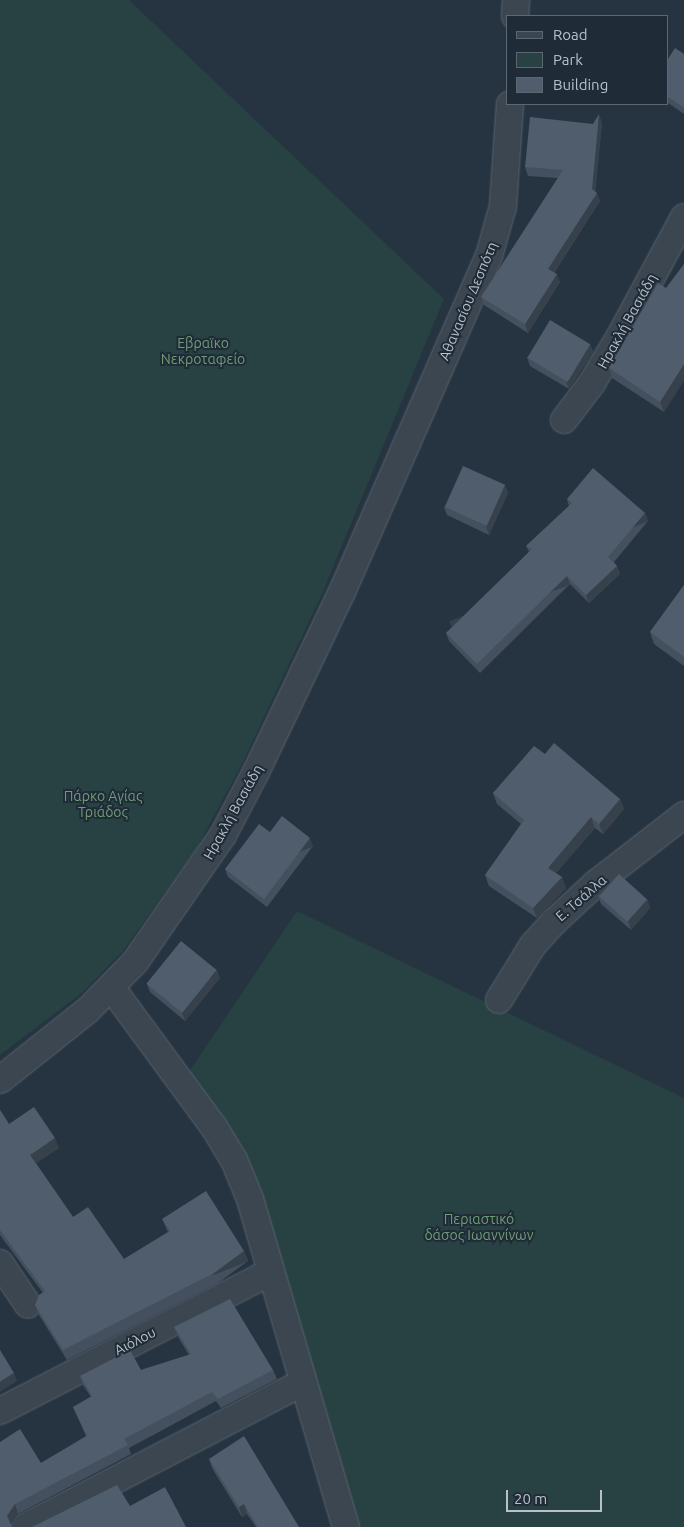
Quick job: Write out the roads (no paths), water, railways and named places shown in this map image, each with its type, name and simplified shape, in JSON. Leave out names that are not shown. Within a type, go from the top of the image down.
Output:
[{"type":"street","points":[[515,15],[516,0]]},
{"type":"street","name":"Αθανασίου Δεσπότη","points":[[387,488],[494,241],[505,193],[510,105]]},
{"type":"street","name":"Ηρακλή Βασιάδη","points":[[564,420],[592,384],[684,217]]},
{"type":"street","name":"Ηρακλή Βασιάδη","points":[[0,1080],[73,1022],[135,962],[223,835],[286,710],[387,488]]},
{"type":"street","name":"Ε. Τσάλλα","points":[[499,1000],[533,945],[554,922],[590,888],[684,815]]},
{"type":"street","points":[[111,987],[226,1145],[250,1199],[302,1383],[346,1527]]},
{"type":"street","points":[[0,1263],[28,1305]]},
{"type":"street","name":"Αιόλου","points":[[0,1411],[271,1272]]},
{"type":"street","points":[[25,1527],[302,1383]]},
{"type":"park label","name":"Εβραϊκο Νεκροταφείο","points":[[203,352]]},
{"type":"park label","name":"Πάρκο Αγίας Τριάδος","points":[[103,804]]},
{"type":"park label","name":"Περιαστικό δάσος Ιωαννίνων","points":[[479,1228]]}]
